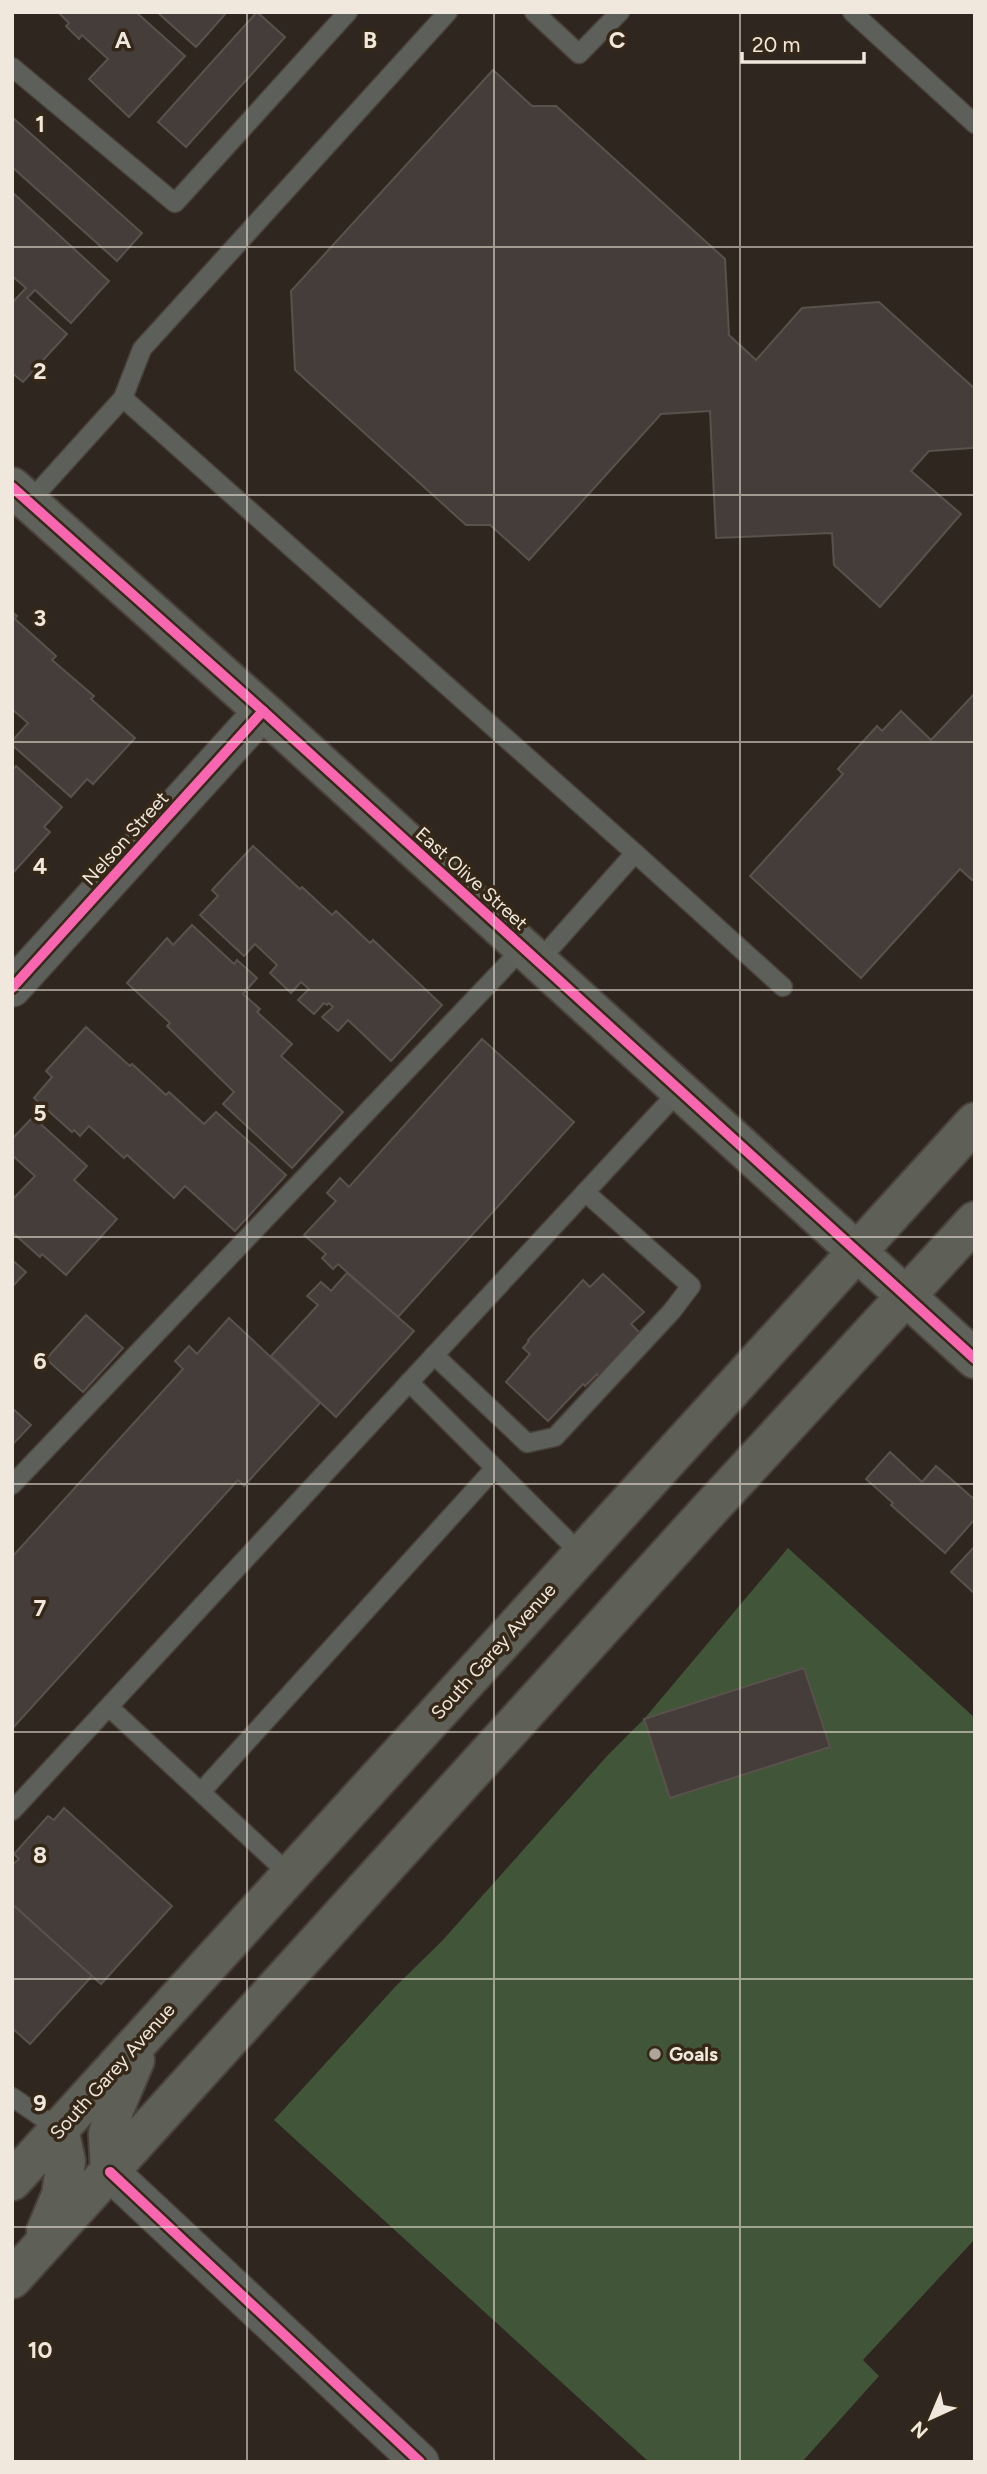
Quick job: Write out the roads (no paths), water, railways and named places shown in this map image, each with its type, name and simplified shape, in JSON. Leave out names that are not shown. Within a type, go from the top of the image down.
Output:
[{"type":"main road","name":"South Garey Avenue","points":[[12,2181],[975,1122]]},
{"type":"main road","points":[[24,2266],[708,1511],[975,1221]]},
{"type":"main road","points":[[110,2172],[108,2134],[114,2110],[145,2036]]},
{"type":"main road","points":[[24,2266],[61,2195],[66,2161],[59,2129]]},
{"type":"street","name":"East Olive Street","points":[[21,494],[975,1359]]},
{"type":"street","name":"Nelson Street","points":[[12,988],[263,711]]},
{"type":"street","points":[[110,2172],[420,2462]]},
{"type":"lane","points":[[12,67],[175,202],[348,12]]},
{"type":"lane","points":[[21,494],[123,398],[142,349],[448,12]]},
{"type":"lane","points":[[534,12],[579,54],[620,12]]},
{"type":"lane","points":[[852,12],[975,124]]},
{"type":"lane","points":[[123,398],[783,987]]},
{"type":"lane","points":[[12,1485],[530,954],[635,853]]},
{"type":"lane","points":[[12,1811],[679,1091]]},
{"type":"lane","points":[[434,1355],[527,1443],[555,1437],[672,1311],[691,1286],[585,1192]]},
{"type":"lane","points":[[409,1382],[581,1554]]},
{"type":"lane","points":[[201,1792],[495,1468]]},
{"type":"lane","points":[[109,1707],[290,1875]]},
{"type":"lane","points":[[12,2097],[59,2129]]},
{"type":"place","name":"Goals","points":[[655,2054]]}]
